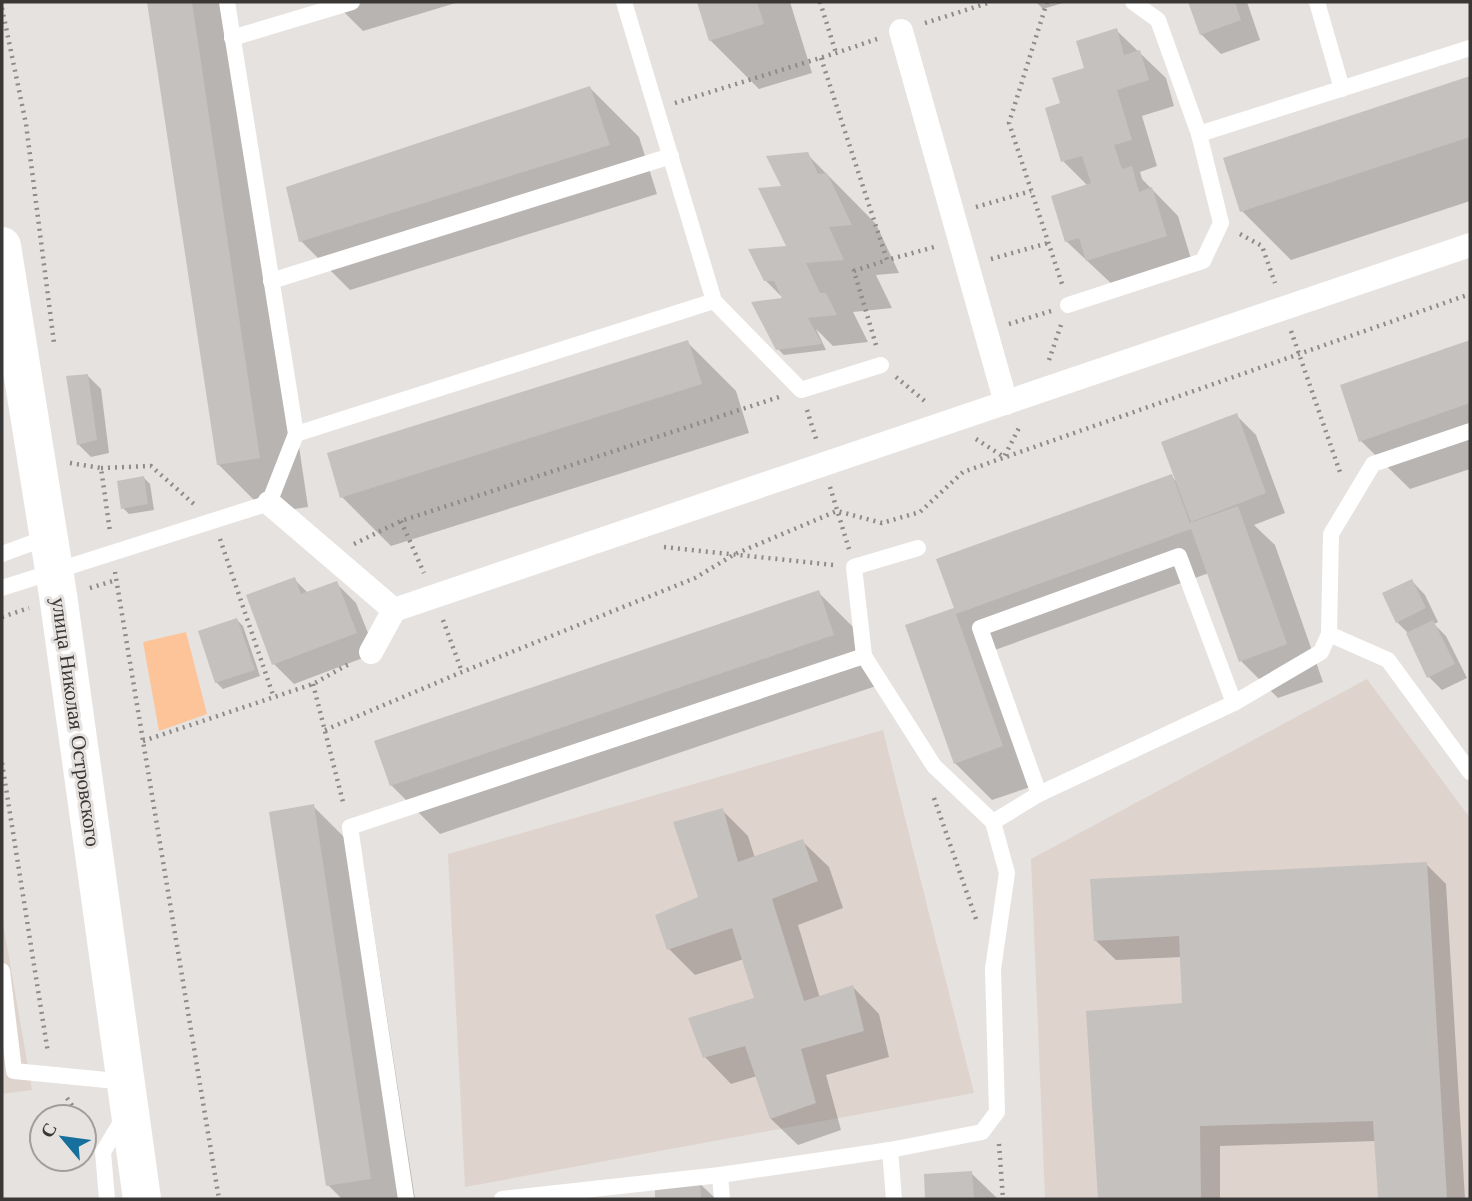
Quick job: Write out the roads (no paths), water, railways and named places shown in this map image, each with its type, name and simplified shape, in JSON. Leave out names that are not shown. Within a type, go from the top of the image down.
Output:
[{"type":"main road","name":"улица Николая Островского","points":[[2,246],[51,554],[142,1199]]},
{"type":"street","points":[[901,30],[1006,403]]},
{"type":"street","points":[[371,652],[394,610],[1470,245]]},
{"type":"street","points":[[269,503],[394,610]]},
{"type":"lane","points":[[2,554],[113,552],[269,503],[296,434],[227,2]]},
{"type":"lane","points":[[232,38],[352,2]]},
{"type":"lane","points":[[624,2],[714,301],[801,390],[881,365]]},
{"type":"lane","points":[[1069,305],[1203,261],[1220,223],[1199,134],[1158,20],[1133,2]]},
{"type":"lane","points":[[1317,2],[1342,89]]},
{"type":"lane","points":[[1199,134],[1470,48]]},
{"type":"lane","points":[[271,281],[671,156]]},
{"type":"lane","points":[[296,434],[714,301]]},
{"type":"lane","points":[[993,822],[1039,794],[1234,703],[1321,652],[1329,634],[1331,534],[1373,464],[1470,431]]},
{"type":"lane","points":[[502,1199],[720,1175],[890,1150],[982,1132],[997,1112],[993,969],[1007,873],[993,822],[934,766],[864,656],[854,567],[918,548]]},
{"type":"lane","points":[[2,588],[51,554]]},
{"type":"lane","points":[[1039,794],[980,628],[1179,556],[1234,703]]},
{"type":"lane","points":[[1329,634],[1388,660],[1470,772]]},
{"type":"lane","points":[[406,1199],[350,827],[864,656]]},
{"type":"lane","points":[[2,971],[14,1070],[51,1074],[128,1094],[103,1152],[107,1199]]},
{"type":"lane","points":[[890,1150],[894,1199]]},
{"type":"lane","points":[[720,1175],[722,1199]]}]
